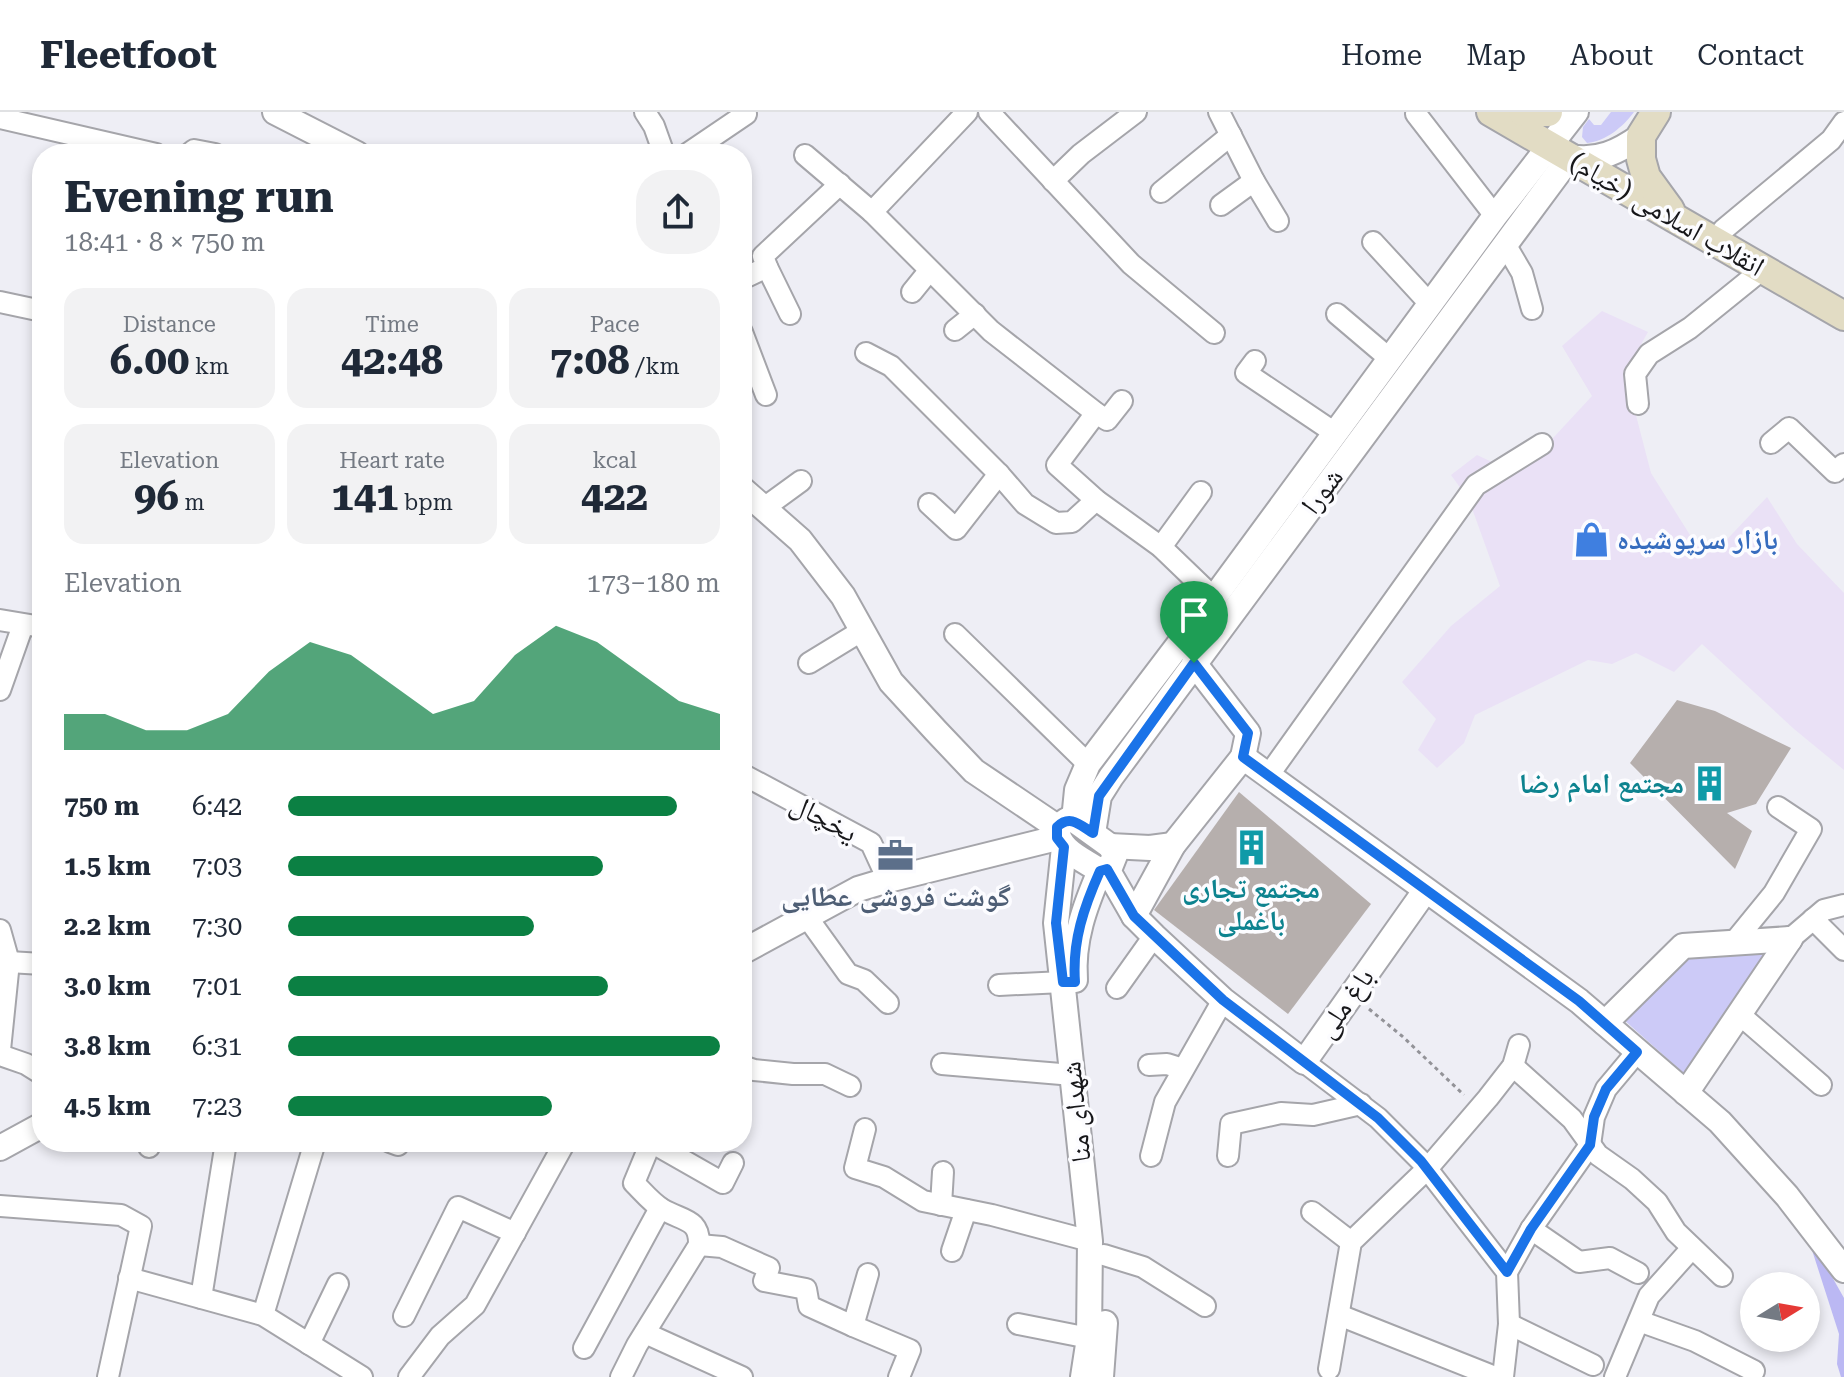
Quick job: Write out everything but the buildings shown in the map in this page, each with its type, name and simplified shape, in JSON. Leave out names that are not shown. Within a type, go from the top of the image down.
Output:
[{"type":"main road","name":"انقلاب اسلامی (خیام)","points":[[1491,112],[1844,316]]},
{"type":"main road","points":[[1523,112],[1548,112]]},
{"type":"main road","points":[[1648,124],[1641,159],[1646,177],[1676,219]]},
{"type":"street","points":[[275,112],[332,144]]},
{"type":"street","points":[[645,112],[660,144]]},
{"type":"street","points":[[872,212],[967,112]]},
{"type":"street","points":[[989,112],[1131,264],[1214,333]]},
{"type":"street","points":[[1053,181],[1081,154],[1136,112]]},
{"type":"street","points":[[1219,112],[1278,221]]},
{"type":"street","points":[[1576,112],[1559,151],[1586,160],[1606,156],[1648,124]]},
{"type":"street","points":[[702,144],[746,114]]},
{"type":"street","points":[[1416,114],[1495,216]]},
{"type":"street","points":[[0,118],[113,144]]},
{"type":"street","points":[[1723,230],[1831,140],[1844,122]]},
{"type":"street","points":[[1161,192],[1231,135]]},
{"type":"street","name":"شورا","points":[[1083,844],[1077,790],[1088,764],[1495,216],[1559,151]]},
{"type":"street","name":"شورا","points":[[1083,844],[1099,796],[1505,244],[1559,151]]},
{"type":"street","points":[[805,155],[872,212],[991,331],[1096,413],[1107,420],[1122,401]]},
{"type":"street","points":[[1221,205],[1254,181]]},
{"type":"street","points":[[790,314],[763,256],[840,184]]},
{"type":"street","points":[[1373,242],[1430,304]]},
{"type":"street","points":[[1505,244],[1522,273],[1532,309]]},
{"type":"street","points":[[752,274],[767,267]]},
{"type":"street","points":[[1638,404],[1635,374],[1649,354],[1690,328],[1763,269]]},
{"type":"street","points":[[912,292],[929,271]]},
{"type":"street","points":[[1,308],[32,310]]},
{"type":"street","points":[[955,330],[975,314]]},
{"type":"street","points":[[1337,314],[1390,359]]},
{"type":"street","points":[[866,353],[891,366],[1025,504],[1056,523],[1072,522],[1096,500]]},
{"type":"street","points":[[752,358],[766,395]]},
{"type":"street","points":[[1255,361],[1246,373],[1335,433]]},
{"type":"street","points":[[1096,413],[1057,465],[1096,500],[1161,547],[1214,598]]},
{"type":"street","points":[[1771,443],[1789,428],[1835,472],[1844,464]]},
{"type":"street","points":[[1268,776],[1476,485],[1542,444]]},
{"type":"street","points":[[929,504],[956,529],[999,474]]},
{"type":"street","points":[[764,508],[801,481]]},
{"type":"street","points":[[1161,547],[1201,492]]},
{"type":"street","points":[[752,498],[800,540],[843,596],[891,682],[974,771],[1083,844]]},
{"type":"street","points":[[0,620],[32,626],[0,690]]},
{"type":"street","points":[[809,663],[863,630]]},
{"type":"street","points":[[955,634],[1088,764]]},
{"type":"street","points":[[1134,916],[1173,845],[1243,757],[1248,733],[1194,663]]},
{"type":"street","points":[[1243,757],[1605,1023],[1720,1122],[1787,1196],[1844,1270]]},
{"type":"street","name":"یخچال","points":[[752,779],[871,843],[888,880]]},
{"type":"street","points":[[1734,942],[1774,893],[1811,829],[1778,807]]},
{"type":"street","points":[[752,946],[858,889],[888,880],[1083,844],[1150,848],[1173,845]]},
{"type":"street","name":"باغ ملی","points":[[1083,844],[1134,916],[1154,936],[1223,1000],[1304,1062],[1425,891]]},
{"type":"street","name":"شهدای منا","points":[[1083,844],[1056,923],[1096,1139],[1097,1248],[1083,1377]]},
{"type":"street","name":"شهدای منا","points":[[1083,844],[1086,904],[1076,938],[1069,982],[1073,1075],[1105,1302],[1101,1377]]},
{"type":"street","points":[[1686,1093],[1790,939],[1824,910],[1844,905]]},
{"type":"street","points":[[807,917],[848,974],[864,980],[888,1003]]},
{"type":"street","points":[[1813,919],[1844,950]]},
{"type":"street","points":[[0,930],[9,962],[0,1052],[32,1068]]},
{"type":"street","points":[[1117,988],[1154,936]]},
{"type":"street","points":[[1605,1023],[1683,946],[1790,939]]},
{"type":"street","points":[[9,962],[32,963]]},
{"type":"street","points":[[999,985],[1069,982]]},
{"type":"street","points":[[1151,1156],[1165,1102],[1223,1000]]},
{"type":"street","points":[[1739,1014],[1821,1085]]},
{"type":"street","points":[[1329,1369],[1351,1242],[1427,1169],[1513,1066],[1519,1045]]},
{"type":"street","points":[[1503,1377],[1509,1324],[1507,1272],[1531,1229],[1590,1145],[1594,1117],[1606,1089],[1637,1052]]},
{"type":"street","points":[[1304,1062],[1378,1118],[1427,1169],[1507,1272]]},
{"type":"street","points":[[942,1064],[1073,1075]]},
{"type":"street","points":[[1149,1065],[1167,1064],[1183,1069]]},
{"type":"street","points":[[1513,1066],[1572,1119],[1598,1155],[1632,1179],[1657,1202],[1676,1232],[1722,1276]]},
{"type":"street","points":[[752,1069],[825,1074],[850,1086]]},
{"type":"street","points":[[1228,1156],[1231,1124],[1281,1113],[1313,1115],[1361,1104]]},
{"type":"street","points":[[865,1129],[855,1168],[884,1177],[923,1201],[966,1210],[1097,1248],[1143,1267],[1205,1306]]},
{"type":"street","points":[[0,1148],[32,1130]]},
{"type":"street","points":[[201,1298],[224,1152]]},
{"type":"street","points":[[263,1315],[312,1152]]},
{"type":"street","points":[[409,1377],[440,1336],[475,1305],[560,1152]]},
{"type":"street","points":[[621,1377],[699,1245],[699,1232],[693,1223],[660,1208],[634,1183],[647,1152]]},
{"type":"street","points":[[669,1152],[723,1183],[733,1163]]},
{"type":"street","points":[[941,1205],[943,1172]]},
{"type":"street","points":[[0,1206],[121,1215],[141,1226],[108,1377]]},
{"type":"street","points":[[404,1316],[458,1207],[515,1233]]},
{"type":"street","points":[[584,1348],[660,1208]]},
{"type":"street","points":[[952,1251],[966,1210]]},
{"type":"street","points":[[1312,1212],[1351,1242]]},
{"type":"street","points":[[1531,1229],[1579,1262],[1610,1258],[1638,1273]]},
{"type":"street","points":[[699,1245],[722,1247],[769,1268],[764,1281],[806,1289],[809,1306],[910,1350],[899,1377]]},
{"type":"street","points":[[1615,1377],[1649,1296],[1692,1248]]},
{"type":"street","points":[[853,1326],[868,1274]]},
{"type":"street","points":[[129,1278],[263,1315],[362,1377]]},
{"type":"street","points":[[309,1344],[338,1284]]},
{"type":"street","points":[[1339,1315],[1495,1377]]},
{"type":"street","points":[[1639,1321],[1695,1341],[1754,1371]]},
{"type":"street","points":[[1018,1324],[1089,1338]]},
{"type":"street","points":[[1509,1324],[1593,1365]]},
{"type":"street","points":[[645,1333],[742,1377]]},
{"type":"path","points":[[1350,994],[1402,1036],[1479,1108]]},
{"type":"shaded area","points":[[1611,112],[1634,112],[1614,132],[1587,143],[1582,137],[1583,127],[1589,119],[1594,125],[1601,125]]},
{"type":"shaded area","name":"بازار سرپوشیده","points":[[1602,311],[1648,332],[1625,373],[1651,473],[1690,535],[1717,550],[1767,497],[1797,544],[1844,593],[1844,770],[1794,729],[1702,644],[1674,672],[1636,653],[1612,664],[1588,660],[1475,715],[1464,743],[1437,768],[1418,750],[1436,719],[1402,682],[1451,626],[1500,586],[1469,500],[1451,475],[1477,455],[1505,468],[1553,438],[1592,396],[1562,346]]},
{"type":"shaded area","points":[[1771,952],[1688,1077],[1623,1019],[1690,954]]},
{"type":"shaded area","points":[[1812,1250],[1844,1298],[1844,1377],[1841,1377],[1837,1364],[1839,1334]]},
{"type":"place","name":"بازار سرپوشیده","points":[[1591,539]]},
{"type":"place","name":"مجتمع امام رضا","points":[[1710,783]]},
{"type":"place","name":"مجتمع تجاری باغملی","points":[[1251,848]]},
{"type":"place","name":"گوشت فروشی عطایی","points":[[896,856]]},
{"type":"route","points":[[1194,663],[1248,733],[1243,757],[1579,1001],[1637,1052],[1606,1089],[1594,1117],[1590,1145],[1531,1229],[1521,1252],[1507,1272],[1421,1161],[1378,1118],[1223,1000],[1154,936],[1134,916],[1107,869],[1100,871],[1080,923],[1076,938],[1075,982],[1063,982],[1056,923],[1064,847],[1057,838],[1057,827],[1061,822],[1074,820],[1093,833],[1099,796],[1194,663]]}]
